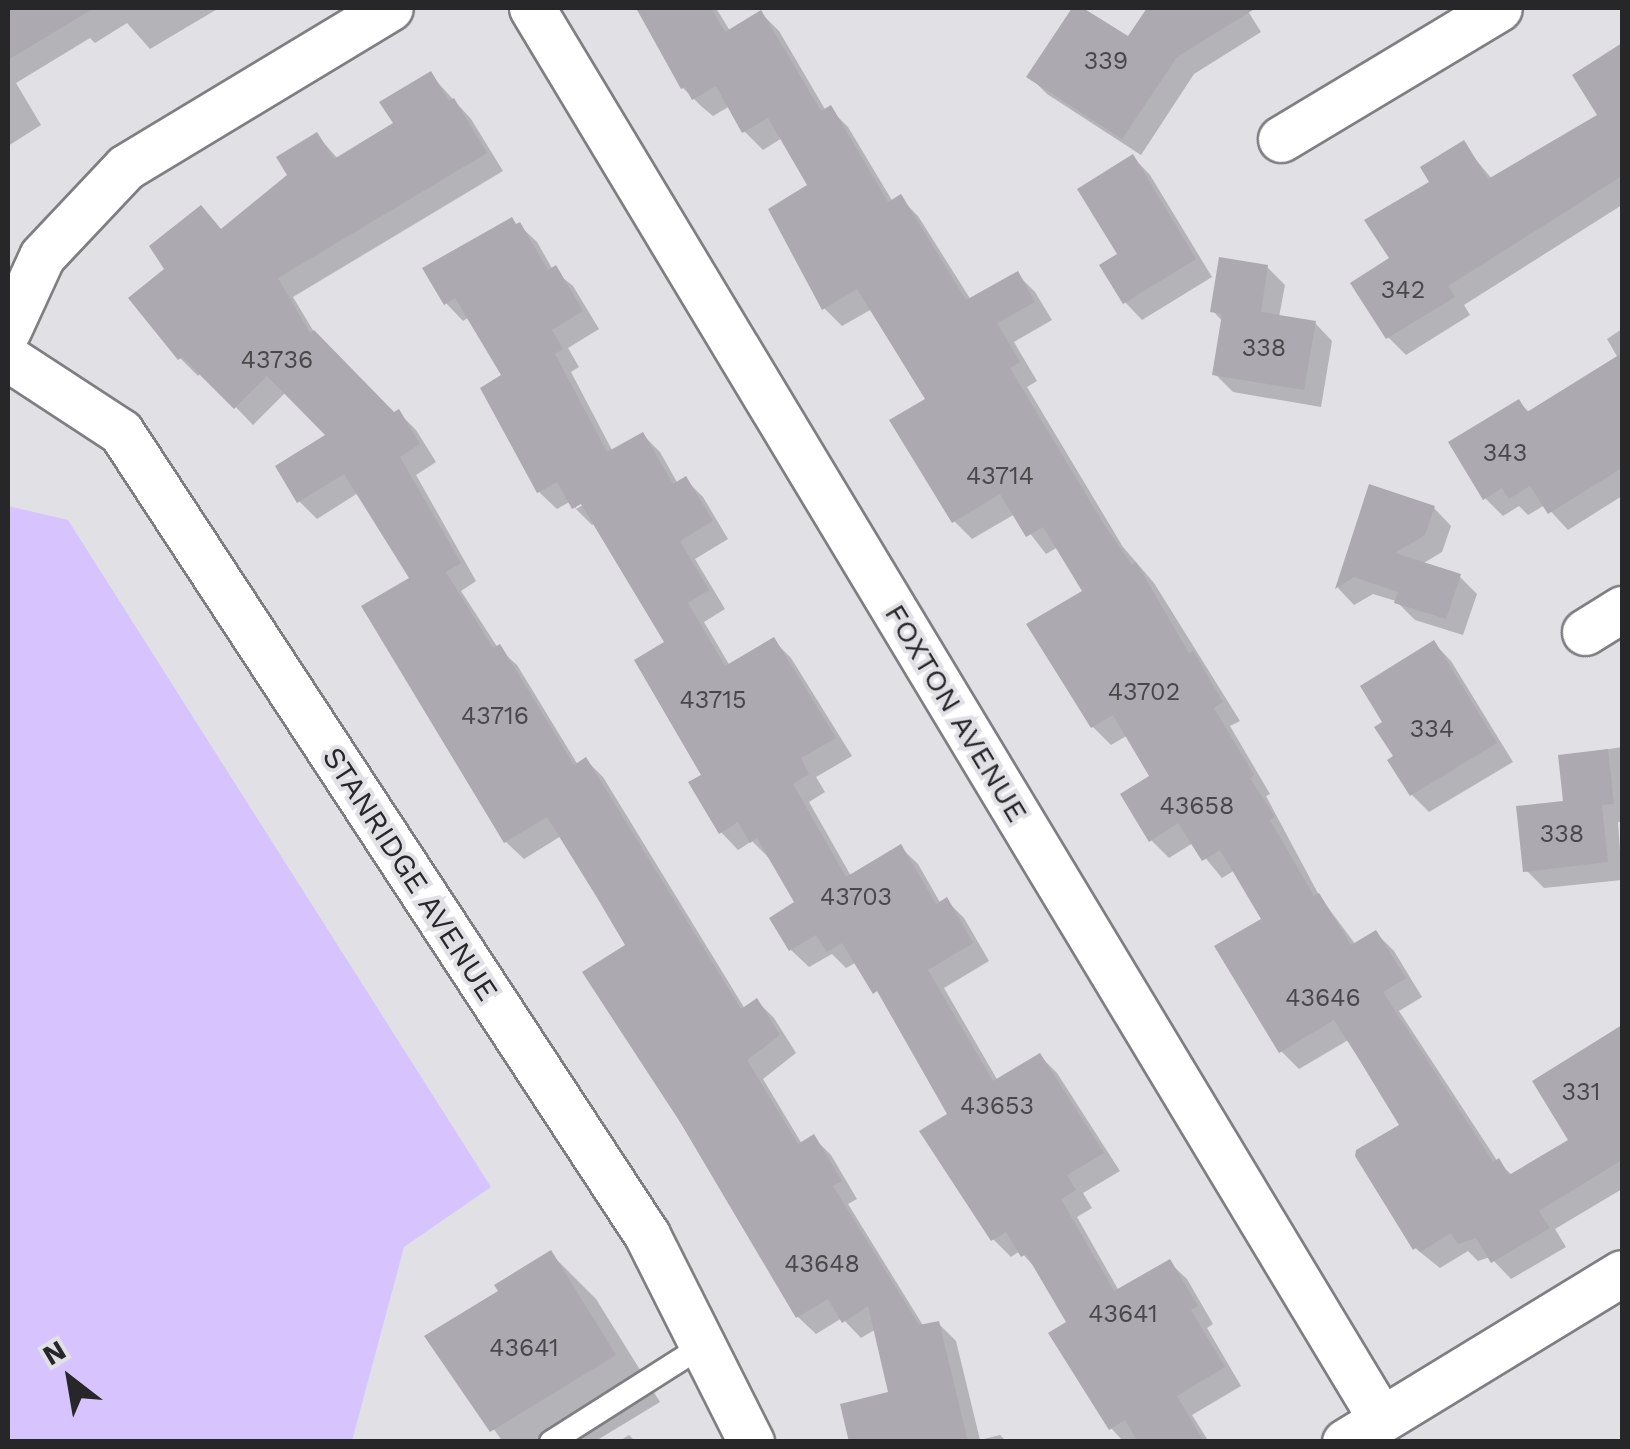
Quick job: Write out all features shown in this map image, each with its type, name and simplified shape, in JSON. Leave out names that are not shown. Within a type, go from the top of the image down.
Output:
[{"type":"street","points":[[8,330],[42,256],[126,167],[390,8]]},
{"type":"street","name":"FOXTON AVENUE","points":[[532,8],[1363,1430]]},
{"type":"street","points":[[1281,139],[1499,8]]},
{"type":"street","name":"STANRIDGE AVENUE","points":[[8,358],[121,432],[647,1235],[750,1442]]},
{"type":"street","points":[[1585,632],[1622,608]]},
{"type":"street","points":[[1363,1430],[1622,1273]]},
{"type":"lane","points":[[551,1442],[702,1346]]},
{"type":"shaded area","points":[[8,506],[68,520],[491,1187],[404,1247],[352,1441],[8,1441]]},
{"type":"building","points":[[8,8],[94,8],[8,60]]},
{"type":"building","points":[[636,8],[711,8],[725,32],[761,10],[821,111],[831,105],[888,202],[901,194],[966,300],[1018,271],[1035,302],[997,323],[1020,362],[1010,368],[1105,526],[1132,565],[1136,562],[1189,653],[1193,651],[1223,702],[1214,708],[1254,775],[1250,778],[1275,817],[1270,820],[1314,896],[1319,893],[1351,945],[1376,930],[1406,978],[1383,992],[1493,1162],[1499,1158],[1509,1175],[1568,1140],[1532,1081],[1622,1025],[1622,1160],[1539,1211],[1550,1228],[1491,1263],[1476,1238],[1458,1244],[1451,1233],[1420,1252],[1417,1247],[1413,1250],[1355,1156],[1356,1150],[1399,1125],[1357,1056],[1334,1020],[1279,1053],[1214,946],[1261,919],[1220,850],[1202,861],[1178,823],[1149,842],[1120,794],[1149,776],[1113,715],[1091,728],[1026,624],[1082,591],[1043,527],[1026,537],[1000,494],[952,523],[889,420],[925,399],[857,289],[822,310],[768,209],[807,185],[768,118],[742,133],[716,86],[692,100],[685,87],[681,89]]},
{"type":"building","points":[[1072,8],[1083,8],[1128,36],[1147,8],[1256,8],[1177,57],[1122,139],[1026,77]]},
{"type":"building","points":[[1622,43],[1622,176],[1448,286],[1455,297],[1386,339],[1350,283],[1389,258],[1364,220],[1429,182],[1420,167],[1464,140],[1488,179],[1597,115],[1572,75]]},
{"type":"building","points":[[431,71],[449,101],[454,98],[487,153],[278,278],[310,333],[314,330],[394,412],[399,409],[420,444],[400,457],[461,563],[446,572],[493,648],[500,644],[574,765],[586,757],[741,1009],[757,998],[780,1035],[747,1060],[798,1144],[814,1134],[842,1181],[833,1186],[919,1325],[939,1321],[968,1442],[849,1442],[840,1404],[888,1392],[868,1306],[842,1323],[828,1299],[796,1318],[680,1122],[582,972],[625,945],[596,896],[547,817],[504,843],[361,606],[409,578],[344,474],[297,503],[275,466],[325,435],[267,376],[234,409],[182,357],[178,360],[128,298],[164,269],[149,246],[201,205],[221,229],[287,175],[276,157],[317,132],[334,159],[393,123],[379,102]]},
{"type":"building","points":[[1133,154],[1196,259],[1123,304],[1099,265],[1117,254],[1077,189]]},
{"type":"building","points":[[512,217],[516,224],[520,222],[548,270],[556,265],[583,311],[552,330],[563,349],[555,354],[607,452],[643,432],[673,484],[686,476],[713,521],[680,541],[709,590],[688,603],[725,666],[774,637],[836,738],[801,758],[809,774],[793,784],[846,877],[901,844],[936,904],[947,897],[973,943],[928,970],[993,1081],[1040,1053],[1104,1153],[1067,1175],[1076,1190],[1061,1199],[1114,1291],[1170,1259],[1198,1306],[1191,1310],[1225,1367],[1177,1396],[1204,1442],[1138,1442],[1125,1420],[1109,1430],[1048,1333],[1066,1322],[1026,1254],[1021,1257],[1006,1232],[991,1241],[919,1131],[947,1114],[877,991],[873,994],[842,943],[827,952],[816,935],[789,951],[769,918],[794,902],[757,838],[750,843],[738,822],[719,834],[688,782],[701,775],[634,660],[664,642],[581,504],[572,509],[557,482],[537,493],[480,388],[501,375],[455,298],[444,305],[422,268]]},
{"type":"building","points":[[1219,257],[1268,265],[1261,312],[1316,321],[1304,390],[1212,375],[1222,314],[1210,312]]},
{"type":"building","points":[[1622,353],[1622,468],[1548,514],[1530,486],[1509,499],[1502,488],[1483,500],[1448,442],[1519,399],[1527,412]]},
{"type":"building","points":[[1369,484],[1435,506],[1425,535],[1395,553],[1461,574],[1446,619],[1394,603],[1398,592],[1354,577],[1335,589]]},
{"type":"building","points":[[1434,640],[1497,743],[1410,796],[1387,760],[1393,756],[1374,727],[1382,722],[1360,686]]},
{"type":"building","points":[[1608,749],[1614,804],[1602,805],[1608,862],[1523,872],[1516,806],[1563,801],[1558,755]]},
{"type":"building","points":[[551,1250],[616,1355],[490,1432],[424,1336],[498,1291],[494,1285]]}]
